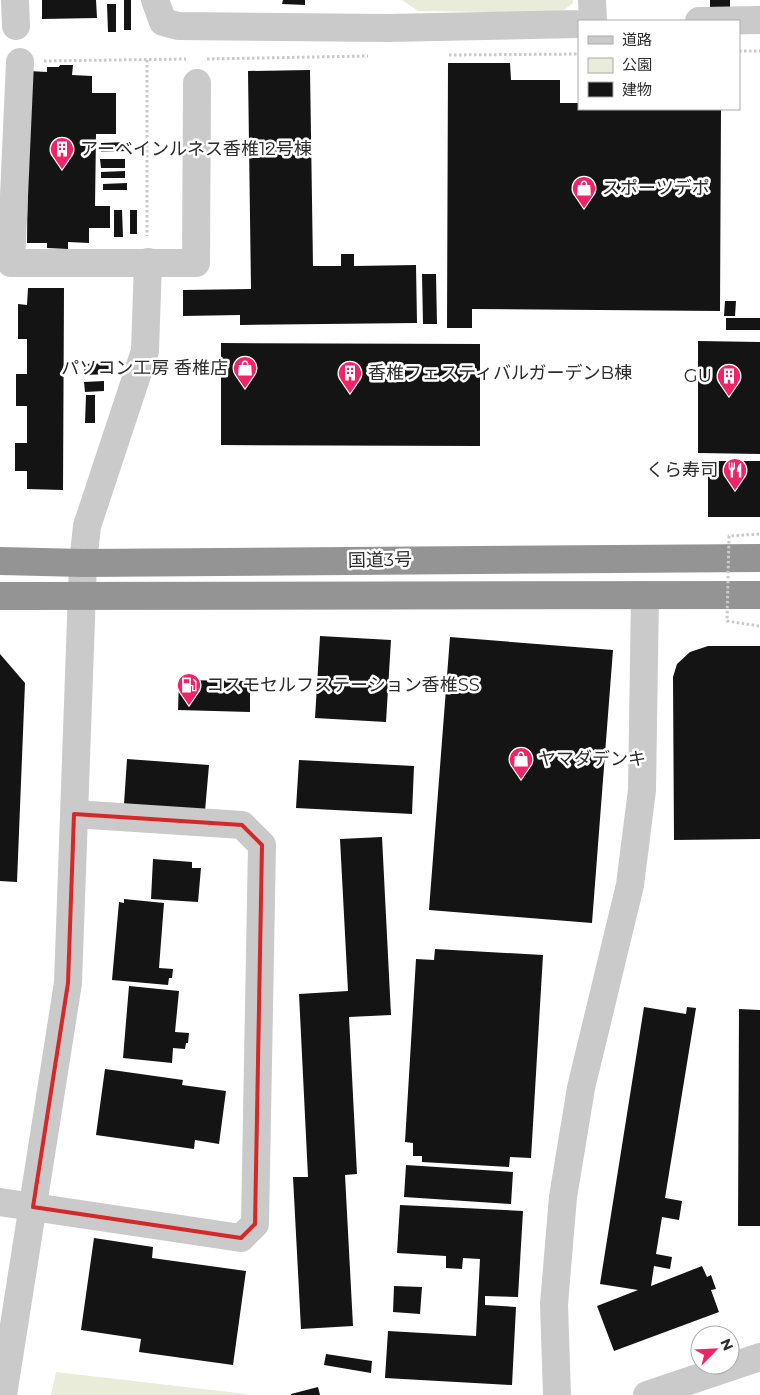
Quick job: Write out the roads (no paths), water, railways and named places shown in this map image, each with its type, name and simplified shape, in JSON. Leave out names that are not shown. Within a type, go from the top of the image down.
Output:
[{"type":"highway","name":"国道3号","points":[[0,560],[83,563],[760,558]]},
{"type":"highway","name":"国道3号","points":[[0,596],[760,595]]},
{"type":"street","points":[[155,0],[164,22],[178,26],[387,28],[578,24]]},
{"type":"street","points":[[592,0],[593,20]]},
{"type":"street","points":[[740,20],[760,20]]},
{"type":"street","points":[[20,62],[12,263],[196,263],[198,83]]},
{"type":"street","points":[[3,1395],[68,983],[83,563],[88,526],[145,350],[148,262]]},
{"type":"street","points":[[557,1395],[554,1304],[563,1197],[581,1088],[630,885],[642,790],[645,595]]},
{"type":"street","points":[[0,1202],[241,1238],[255,1224],[262,845],[242,826],[74,814]]},
{"type":"street","points":[[647,1395],[760,1357]]},
{"type":"place","name":"アーベインルネス香椎12号棟","points":[[62,170]]},
{"type":"place","name":"スポーツデポ","points":[[584,209]]},
{"type":"place","name":"パソコン工房 香椎店","points":[[245,389]]},
{"type":"place","name":"香椎フェスティバルガーデンB棟","points":[[350,394]]},
{"type":"place","name":"GU","points":[[729,397]]},
{"type":"place","name":"くら寿司","points":[[735,491]]},
{"type":"place","name":"コスモセルフステーション香椎SS","points":[[189,706]]},
{"type":"place","name":"ヤマダデンキ","points":[[521,780]]}]
